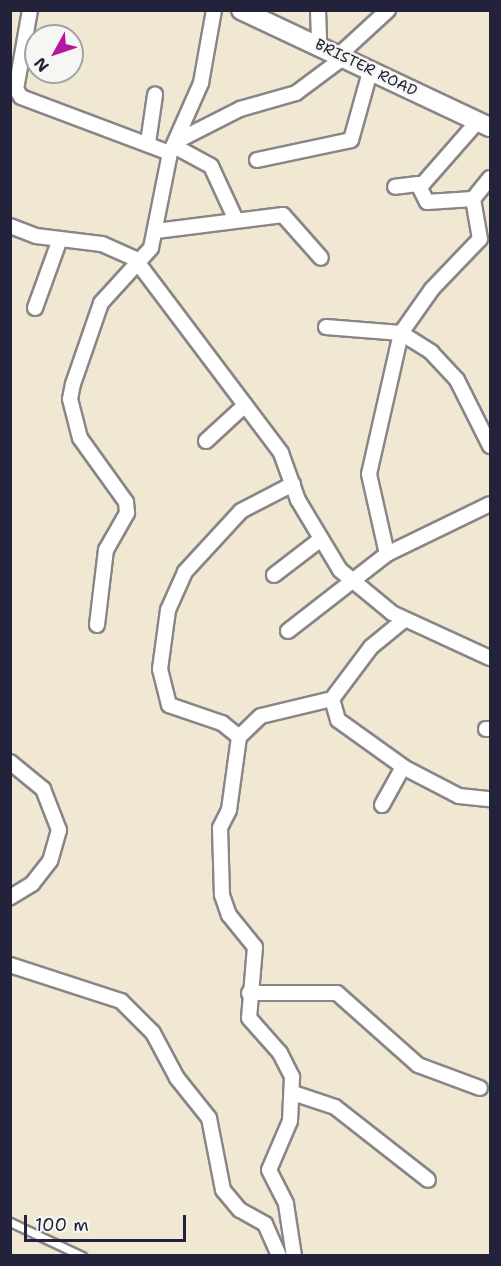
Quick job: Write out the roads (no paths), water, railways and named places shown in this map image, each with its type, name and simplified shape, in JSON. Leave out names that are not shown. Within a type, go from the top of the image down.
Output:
[{"type":"street","points":[[30,10],[16,90],[21,97],[148,143],[174,147],[212,166],[236,220]]},
{"type":"street","points":[[98,626],[106,550],[127,513],[126,502],[86,448],[70,399],[101,303],[111,286],[141,264],[156,231],[174,147],[201,82],[214,10]]},
{"type":"street","name":"BRISTER ROAD","points":[[241,10],[320,45],[370,72],[484,124]]},
{"type":"street","points":[[318,10],[320,45]]},
{"type":"street","points":[[174,147],[240,110],[296,93],[341,57],[388,10]]},
{"type":"street","points":[[257,160],[351,140],[370,72]]},
{"type":"street","points":[[148,143],[155,95]]},
{"type":"street","points":[[395,187],[421,186],[484,124]]},
{"type":"street","points":[[387,554],[369,474],[401,333],[432,289],[479,243],[473,199],[490,178]]},
{"type":"street","points":[[421,186],[427,202],[473,199]]},
{"type":"street","points":[[156,231],[283,215],[321,258]]},
{"type":"street","points":[[10,226],[60,239],[102,244],[141,264],[281,453],[293,484],[321,539],[349,579],[405,620],[490,658]]},
{"type":"street","points":[[35,308],[60,239]]},
{"type":"street","points":[[326,327],[401,333],[447,366],[490,446]]},
{"type":"street","points":[[206,441],[245,405]]},
{"type":"street","points":[[239,737],[222,723],[164,699],[161,653],[168,610],[185,573],[241,512],[293,484]]},
{"type":"street","points":[[288,631],[349,579],[387,554],[490,504]]},
{"type":"street","points":[[274,575],[321,539]]},
{"type":"street","points":[[294,1256],[286,1204],[269,1170],[284,1139],[293,1093],[288,1066],[249,1018],[249,993],[255,947],[224,906],[219,835],[229,810],[239,737],[261,716],[332,699],[371,647],[405,620]]},
{"type":"street","points":[[332,699],[338,720],[405,768],[447,791],[490,799]]},
{"type":"street","points":[[10,762],[43,789],[59,830],[50,861],[32,884],[10,897]]},
{"type":"street","points":[[382,805],[394,776],[405,768]]},
{"type":"street","points":[[10,965],[121,1001],[147,1026],[209,1118],[223,1190],[240,1210],[265,1224],[279,1256]]},
{"type":"street","points":[[249,993],[337,993],[418,1065],[480,1088]]},
{"type":"street","points":[[293,1093],[334,1107],[428,1180]]},
{"type":"lane","points":[[10,1222],[82,1256]]}]
